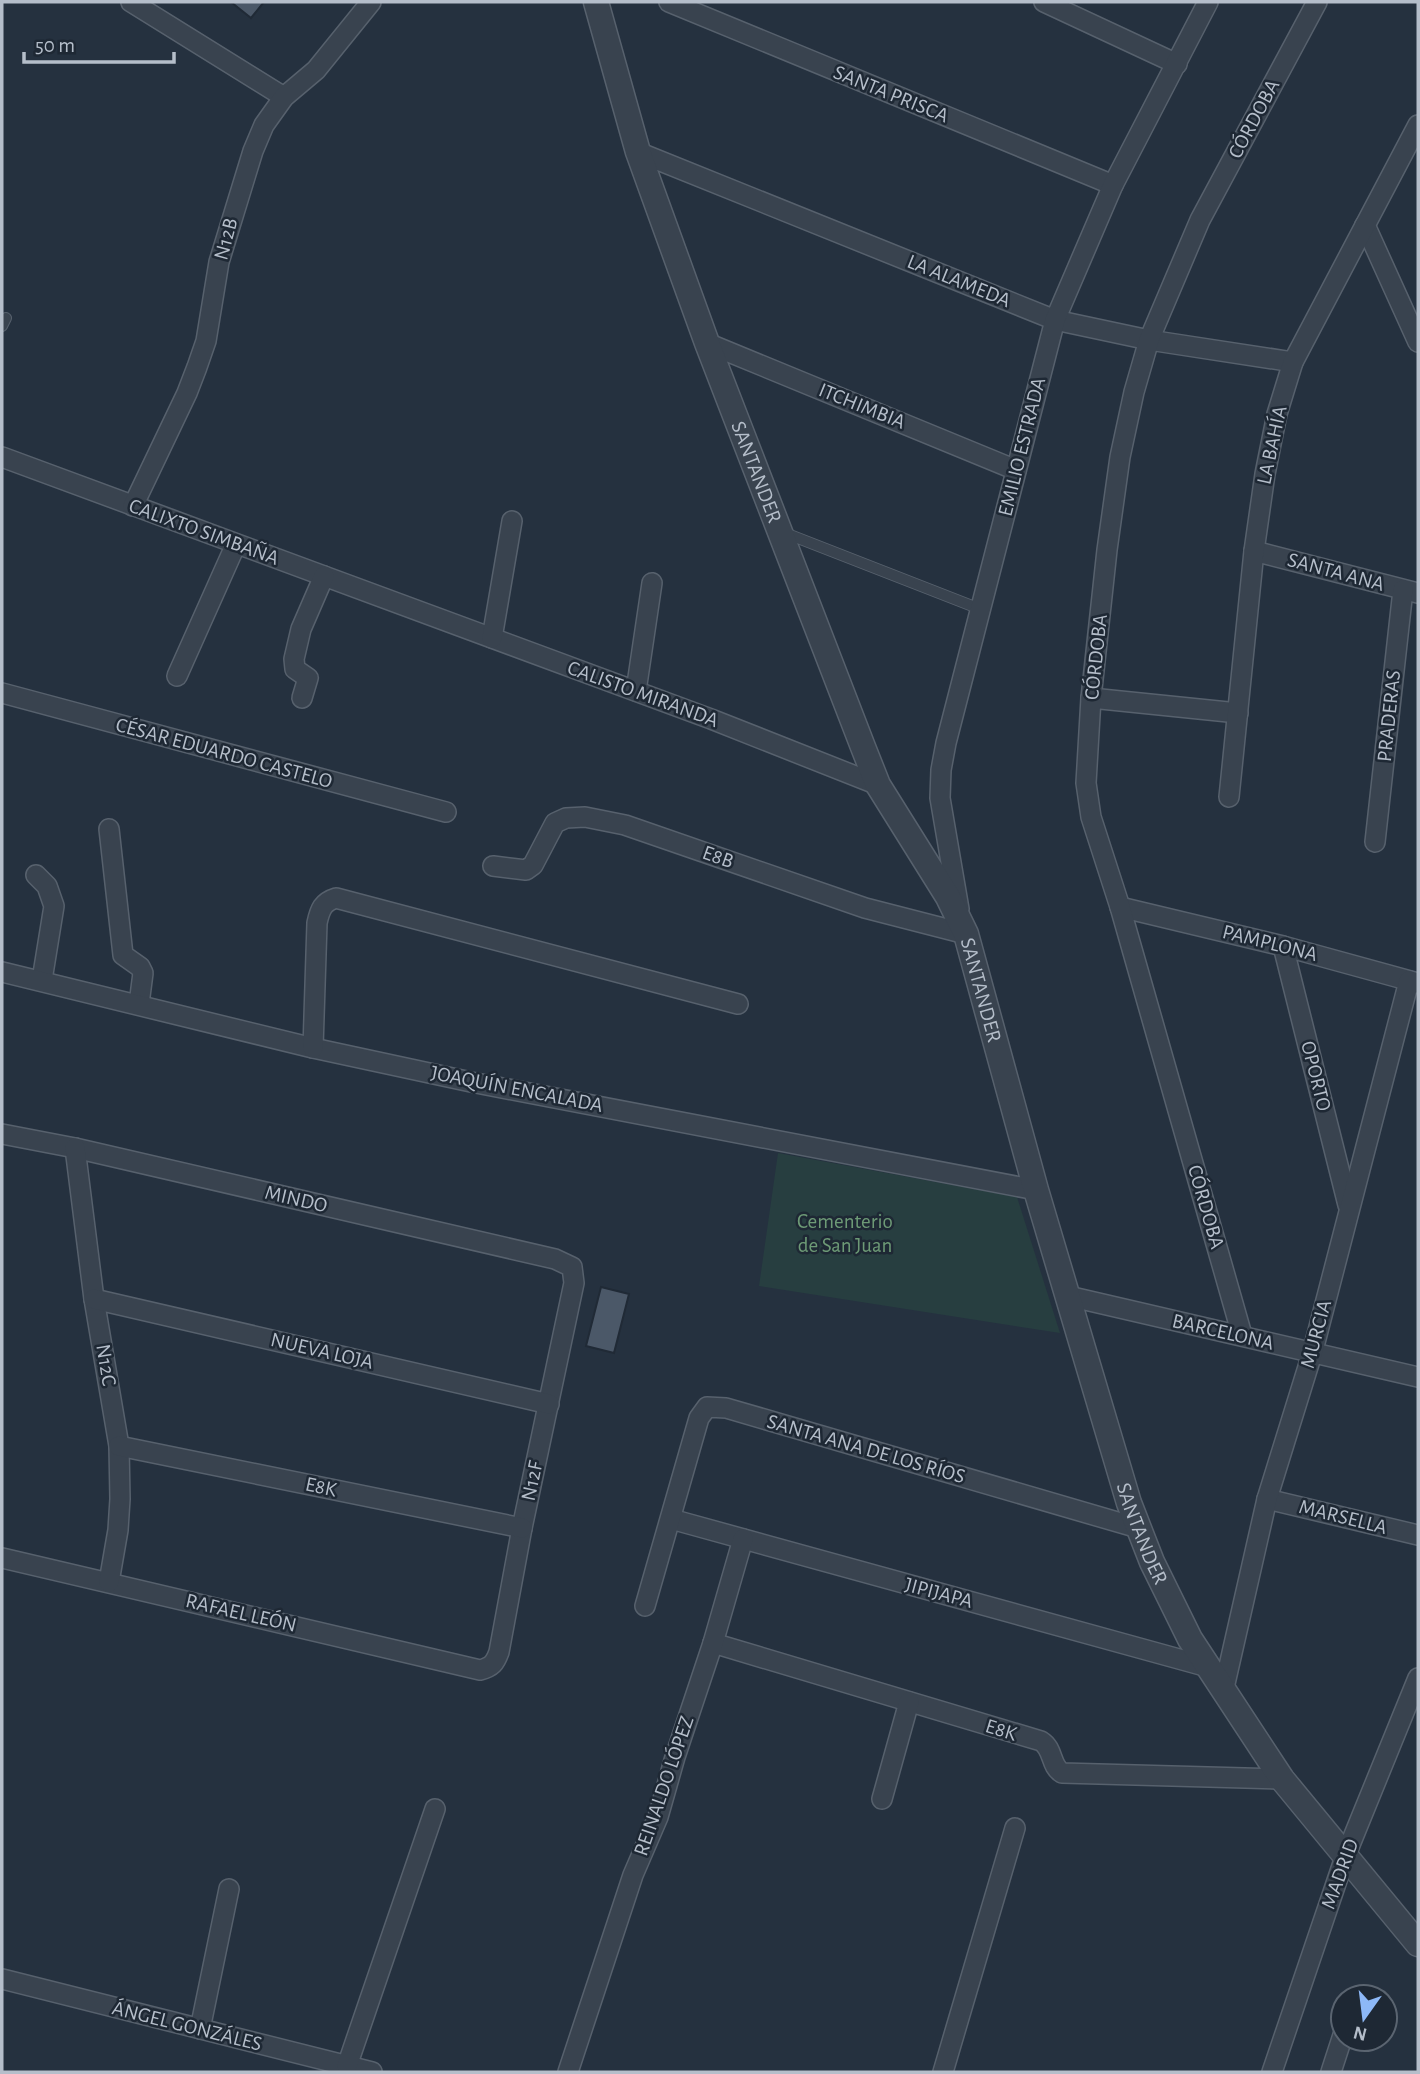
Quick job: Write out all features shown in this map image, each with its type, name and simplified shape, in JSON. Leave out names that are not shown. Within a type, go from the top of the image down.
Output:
[{"type":"street","points":[[131,2],[284,97]]},
{"type":"street","name":"N12B","points":[[133,506],[197,368],[206,341],[219,262],[253,151],[269,117],[284,97],[316,70],[371,2]]},
{"type":"street","name":"SANTANDER","points":[[596,2],[638,152],[707,343],[878,785],[963,927],[1036,1189],[1138,1528],[1172,1605],[1208,1667],[1282,1779],[1345,1857],[1417,1935]]},
{"type":"street","name":"SANTA PRISCA","points":[[668,2],[1113,185]]},
{"type":"street","points":[[1044,2],[1177,64]]},
{"type":"street","name":"EMILIO ESTRADA","points":[[963,927],[940,798],[941,770],[1055,320],[1113,185],[1208,2]]},
{"type":"street","name":"CÓRDOBA","points":[[1242,1335],[1087,799],[1091,698],[1120,457],[1134,391],[1149,340],[1200,220],[1317,2]]},
{"type":"street","name":"LA BAHÍA","points":[[1229,797],[1254,551],[1277,414],[1293,362],[1418,125]]},
{"type":"street","name":"LA ALAMEDA","points":[[638,152],[1055,320],[1149,340],[1293,362]]},
{"type":"street","points":[[1365,225],[1418,342]]},
{"type":"street","name":"ITCHIMBIA","points":[[707,343],[1016,470]]},
{"type":"street","name":"CALIXTO SIMBAÑA","points":[[2,457],[406,607]]},
{"type":"street","points":[[492,638],[512,521]]},
{"type":"street","points":[[177,676],[236,544]]},
{"type":"street","name":"SANTA ANA","points":[[1254,551],[1411,591]]},
{"type":"street","points":[[302,698],[308,678],[295,669],[297,645],[324,576]]},
{"type":"street","points":[[636,691],[652,583]]},
{"type":"street","name":"PRADERAS","points":[[1375,842],[1411,591]]},
{"type":"street","name":"CALISTO MIRANDA","points":[[406,607],[636,691],[878,785]]},
{"type":"street","name":"CÉSAR EDUARDO CASTELO","points":[[2,693],[446,812]]},
{"type":"street","points":[[1091,698],[1238,713]]},
{"type":"street","name":"E8B","points":[[493,866],[526,870],[533,866],[555,823],[575,817],[601,819],[659,835],[865,908],[963,927]]},
{"type":"street","points":[[109,829],[123,955],[140,967],[143,973],[139,1004]]},
{"type":"street","points":[[36,875],[47,886],[54,906],[42,980]]},
{"type":"street","points":[[313,1048],[317,923],[320,910],[326,901],[336,898],[738,1004]]},
{"type":"street","name":"PAMPLONA","points":[[1120,907],[1283,946],[1413,982]]},
{"type":"street","name":"OPORTO","points":[[1283,946],[1349,1206]]},
{"type":"street","name":"JOAQUÍN ENCALADA","points":[[2,972],[313,1048],[484,1084],[1036,1189]]},
{"type":"street","name":"MURCIA","points":[[1224,1688],[1267,1499],[1312,1354],[1349,1206],[1413,982]]},
{"type":"street","name":"MINDO","points":[[2,1134],[75,1148],[555,1259],[572,1267],[574,1283]]},
{"type":"street","name":"N12C","points":[[75,1148],[94,1298],[119,1446],[118,1530],[109,1582]]},
{"type":"street","name":"N12F","points":[[480,1670],[489,1668],[499,1652],[522,1528],[574,1283]]},
{"type":"street","name":"BARCELONA","points":[[1068,1296],[1418,1377]]},
{"type":"street","name":"NUEVA LOJA","points":[[94,1298],[549,1404]]},
{"type":"street","name":"SANTA ANA DE LOS RÍOS","points":[[671,1519],[699,1418],[707,1407],[715,1407],[1138,1528]]},
{"type":"street","name":"E8K","points":[[119,1446],[522,1528]]},
{"type":"street","name":"MARSELLA","points":[[1267,1499],[1418,1535]]},
{"type":"street","points":[[645,1606],[671,1519]]},
{"type":"street","name":"JIPIJAPA","points":[[671,1519],[1208,1667]]},
{"type":"street","name":"REINALDO LÓPEZ","points":[[568,2072],[632,1874],[658,1817],[743,1539]]},
{"type":"street","name":"RAFAEL LEÓN","points":[[2,1558],[480,1670]]},
{"type":"street","name":"E8K","points":[[713,1643],[1041,1741],[1049,1748],[1055,1766],[1062,1773],[1282,1779]]},
{"type":"street","name":"MADRID","points":[[1272,2072],[1345,1857],[1418,1678]]},
{"type":"street","points":[[882,1799],[909,1702]]},
{"type":"street","points":[[348,2066],[435,1809]]},
{"type":"street","points":[[943,2072],[1015,1828]]},
{"type":"street","points":[[200,2029],[229,1889]]},
{"type":"street","name":"ÁNGEL GONZÁLES","points":[[2,1979],[372,2072]]},
{"type":"street","points":[[1331,2072],[1337,2053]]},
{"type":"lane","points":[[780,531],[980,609]]},
{"type":"green space","name":"Cementerio de San Juan","points":[[778,1153],[1017,1197],[1060,1333],[759,1286]]},
{"type":"building","points":[[231,2],[264,2],[251,18]]},
{"type":"building","points":[[601,1287],[629,1294],[614,1353],[586,1346]]}]
